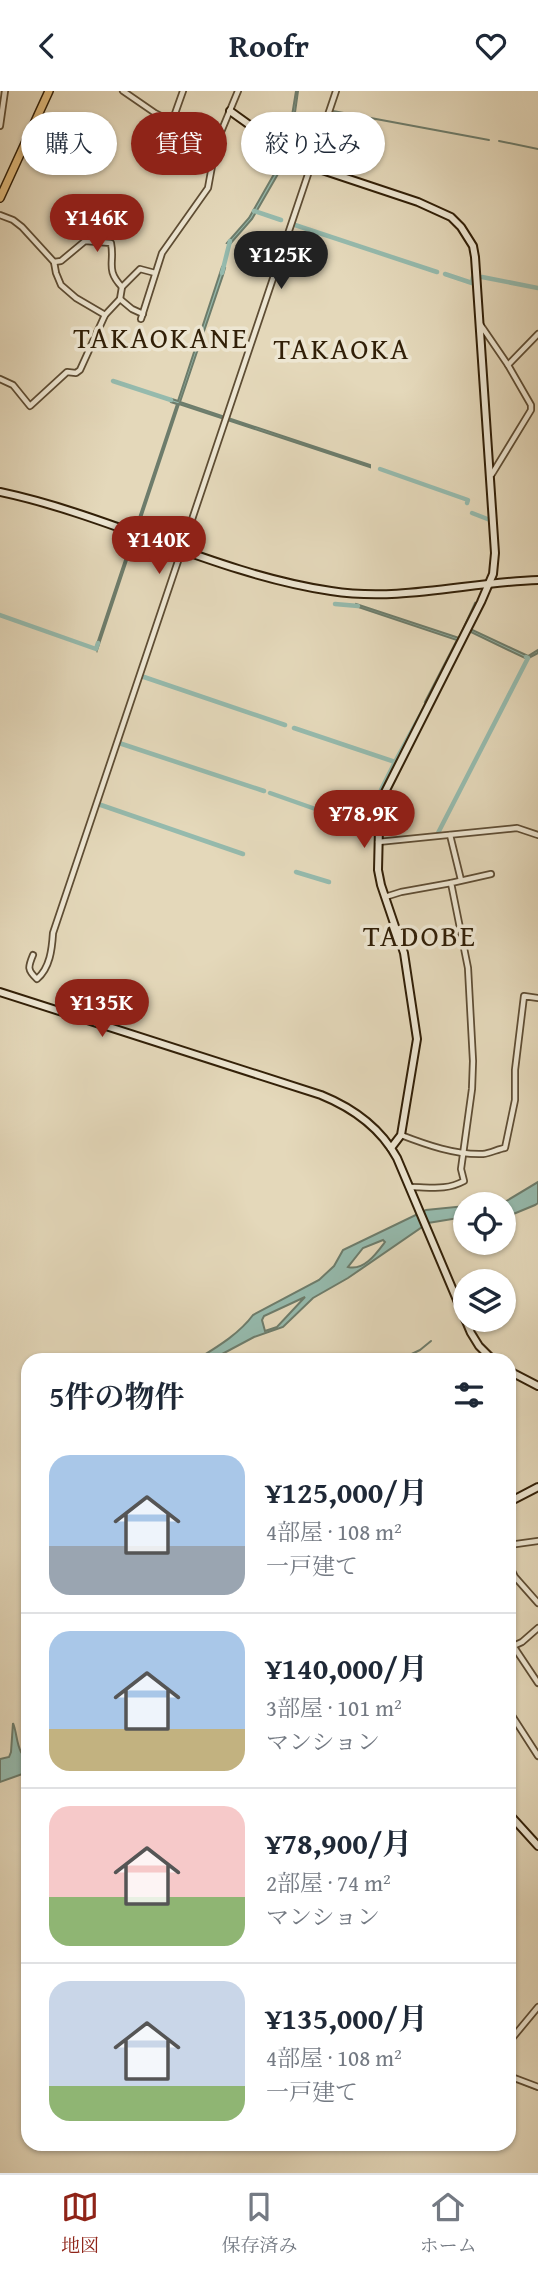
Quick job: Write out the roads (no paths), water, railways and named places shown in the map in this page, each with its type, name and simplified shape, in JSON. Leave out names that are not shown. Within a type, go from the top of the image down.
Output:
[{"type":"highway","points":[[0,198],[48,91]]},
{"type":"street","points":[[0,125],[5,91]]},
{"type":"street","points":[[123,91],[156,112]]},
{"type":"street","points":[[176,112],[183,91]]},
{"type":"street","points":[[227,118],[237,91]]},
{"type":"street","points":[[329,112],[336,91]]},
{"type":"street","points":[[230,111],[241,119]]},
{"type":"street","points":[[120,299],[142,317],[162,253],[172,235],[208,188],[210,175]]},
{"type":"street","points":[[33,955],[28,968],[29,973],[37,979],[44,972],[52,951],[53,933],[308,175]]},
{"type":"street","points":[[337,175],[441,211],[458,222],[473,246],[492,474],[495,553],[489,585],[384,794],[378,842],[378,870],[404,953],[416,1031],[401,1135],[391,1148]]},
{"type":"street","points":[[0,215],[22,227],[54,262],[61,285],[76,298],[105,314]]},
{"type":"street","points":[[54,262],[61,261],[85,241],[111,243],[113,251],[110,265],[113,277],[121,287]]},
{"type":"street","points":[[0,379],[13,385],[30,406],[67,372],[76,373],[80,370],[105,314],[120,299],[121,287],[140,269],[155,273]]},
{"type":"street","points":[[479,323],[538,416]]},
{"type":"street","points":[[508,365],[538,334]]},
{"type":"street","points":[[492,474],[538,399]]},
{"type":"street","points":[[0,492],[57,507],[273,579],[334,592],[405,594],[538,580]]},
{"type":"street","points":[[378,842],[517,828],[538,835]]},
{"type":"street","points":[[450,835],[461,880]]},
{"type":"street","points":[[385,897],[491,874]]},
{"type":"street","points":[[410,1188],[441,1189],[464,1181],[461,1169],[473,1061],[468,968],[451,883]]},
{"type":"street","points":[[0,992],[337,1102],[366,1120],[391,1148],[460,1308],[475,1340],[487,1353]]},
{"type":"street","points":[[401,1135],[463,1153],[486,1154],[505,1148],[515,1100],[515,1070],[524,996],[538,997]]},
{"type":"street","points":[[516,1375],[538,1386]]},
{"type":"street","points":[[516,1498],[538,1487]]},
{"type":"street","points":[[516,1544],[538,1541]]},
{"type":"street","points":[[516,1577],[535,1595],[538,1603]]},
{"type":"street","points":[[516,1644],[538,1628]]},
{"type":"street","points":[[516,1653],[538,1683]]},
{"type":"street","points":[[516,1722],[538,1756]]},
{"type":"street","points":[[516,1822],[538,1846]]},
{"type":"street","points":[[516,2034],[538,2007]]},
{"type":"street","points":[[516,2079],[538,2087]]},
{"type":"water","points":[[296,91],[298,91],[295,112],[293,112]]},
{"type":"water","points":[[273,175],[277,175],[252,219],[230,244],[227,243],[249,218]]},
{"type":"water","points":[[222,267],[225,268],[223,275],[180,402],[370,467],[179,404],[97,650],[177,404],[171,402],[172,399],[178,401]]},
{"type":"water","points":[[475,603],[477,604],[468,628],[528,656],[538,650],[538,653],[527,659],[467,630],[428,703],[425,702],[457,640],[355,606],[356,604],[459,638]]},
{"type":"water","points":[[538,1182],[538,1203],[535,1205],[516,1213],[516,1195]]},
{"type":"water","points":[[453,1207],[453,1219],[428,1223],[348,1278],[313,1298],[283,1327],[254,1337],[224,1353],[207,1353],[234,1334],[253,1315],[319,1280],[334,1266],[343,1250],[426,1210]],"holes":[[[383,1240],[385,1242],[364,1264],[348,1267],[363,1248]],[[305,1297],[277,1327],[265,1331],[262,1320],[264,1316]]]},
{"type":"water","points":[[13,1723],[21,1752],[21,1774],[0,1782],[0,1759],[9,1757]]},
{"type":"waterway","points":[[333,111],[489,140]]},
{"type":"waterway","points":[[499,141],[538,149]]},
{"type":"waterway","points":[[254,211],[281,220]]},
{"type":"waterway","points":[[295,225],[437,272]]},
{"type":"waterway","points":[[222,273],[230,241]]},
{"type":"waterway","points":[[445,274],[472,283],[473,277]]},
{"type":"waterway","points":[[482,277],[538,288]]},
{"type":"waterway","points":[[113,381],[171,400]]},
{"type":"waterway","points":[[380,469],[468,500],[467,503]]},
{"type":"waterway","points":[[472,513],[490,520],[491,524]]},
{"type":"waterway","points":[[335,604],[358,606]]},
{"type":"waterway","points":[[0,615],[96,649],[98,643]]},
{"type":"waterway","points":[[438,833],[528,658],[526,657]]},
{"type":"waterway","points":[[141,676],[285,725]]},
{"type":"waterway","points":[[294,728],[395,762],[427,703]]},
{"type":"waterway","points":[[119,743],[264,791]]},
{"type":"waterway","points":[[270,793],[375,830],[381,790],[395,762]]},
{"type":"waterway","points":[[98,804],[243,854]]},
{"type":"waterway","points":[[296,872],[329,882]]},
{"type":"waterway","points":[[414,1353],[431,1341]]},
{"type":"waterway","points":[[523,2084],[538,2090]]},
{"type":"district","name":"TAKAOKANE","points":[[161,338]]},
{"type":"district","name":"TAKAOKA","points":[[342,349]]},
{"type":"district","name":"TADOBE","points":[[420,936]]}]
